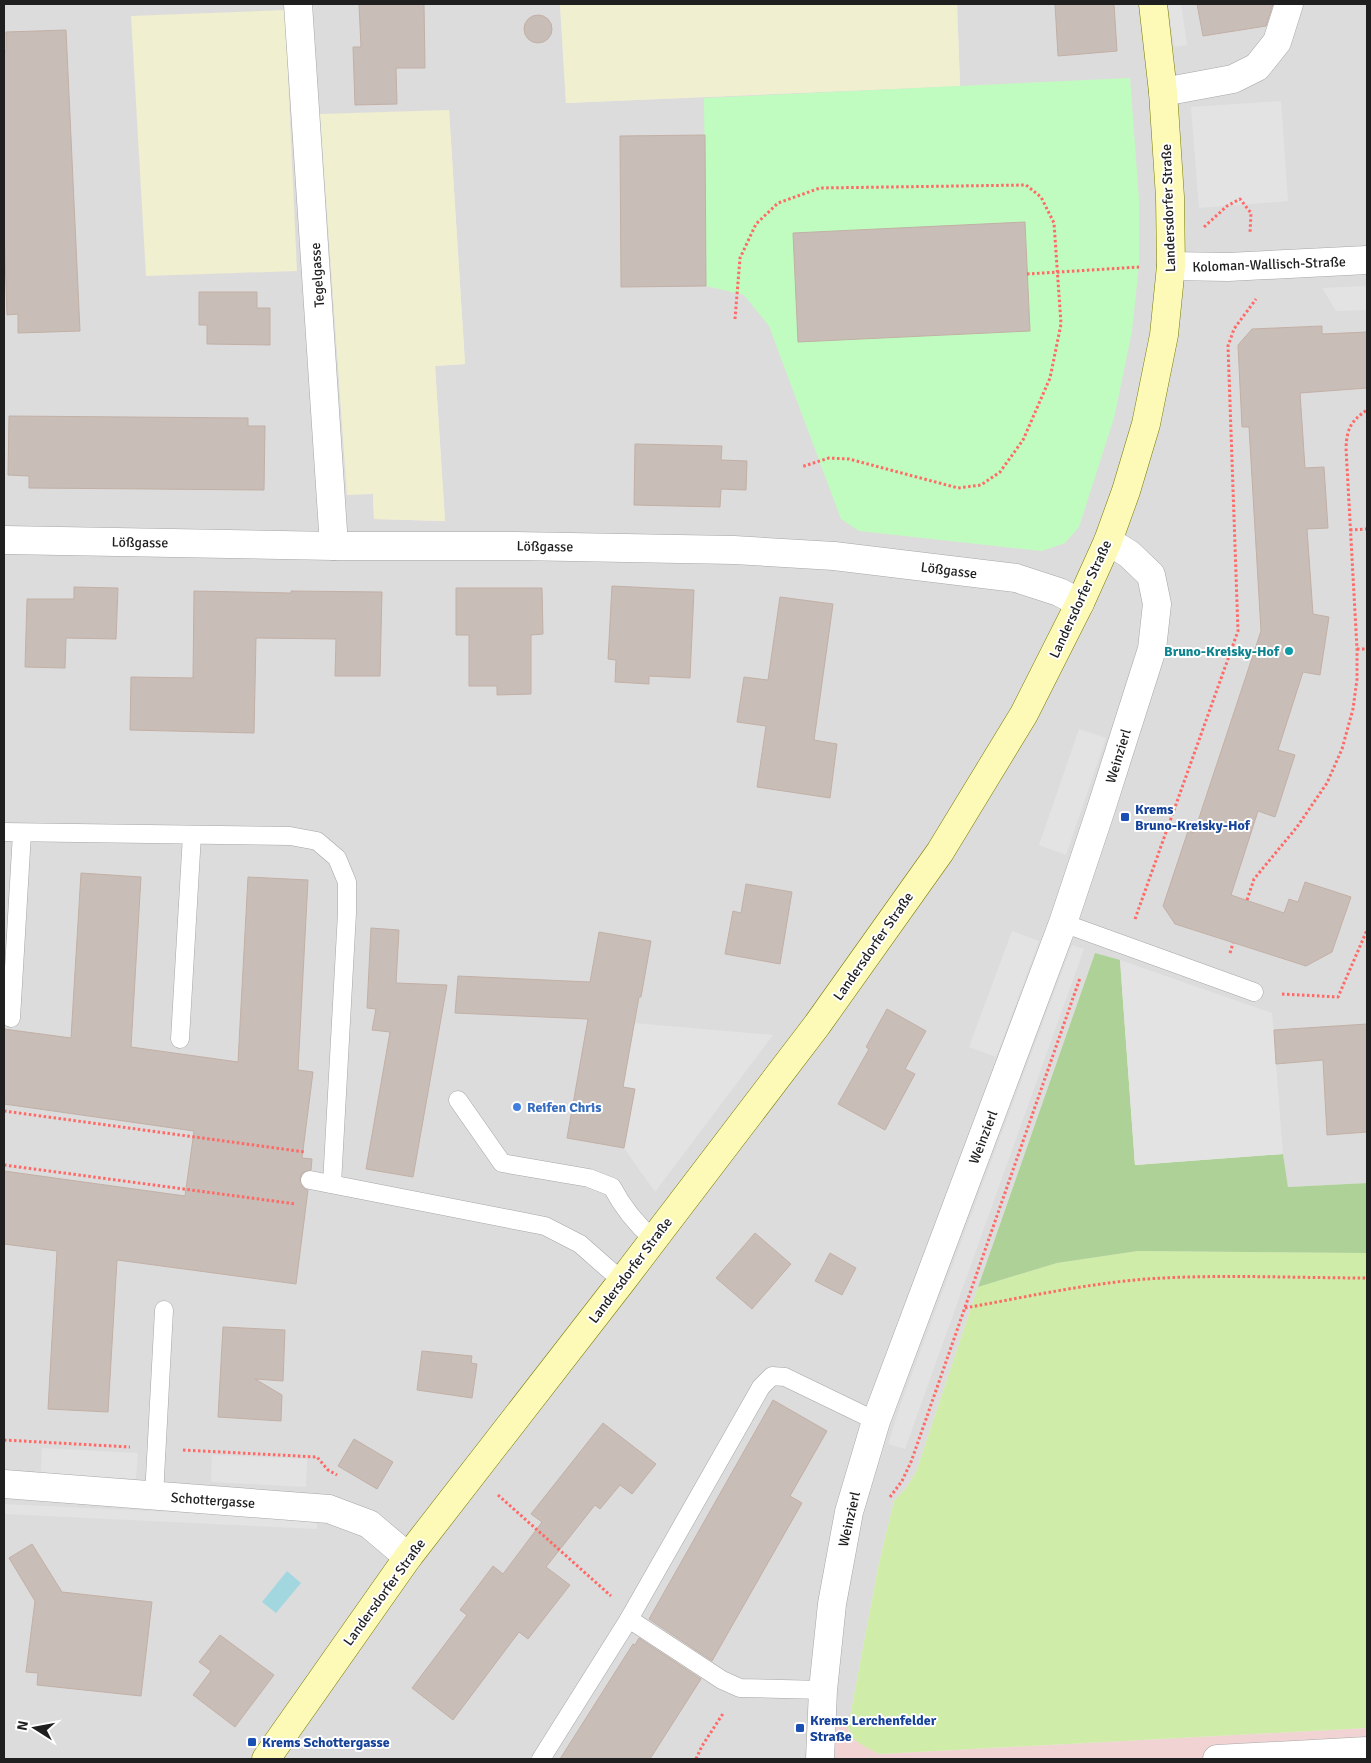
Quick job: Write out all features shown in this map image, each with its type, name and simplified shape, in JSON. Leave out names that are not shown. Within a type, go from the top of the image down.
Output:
[{"type":"main road","name":"Landersdorfer Straße","points":[[266,1759],[408,1556],[622,1281],[817,1025],[940,852],[1024,714],[1080,603],[1108,541],[1126,491],[1146,424],[1164,335],[1159,266],[1170,197],[1163,92],[1153,4]]},
{"type":"street","name":"Tegelgasse","points":[[298,4],[334,546]]},
{"type":"street","points":[[1163,92],[1233,79],[1258,67],[1276,42],[1289,4]]},
{"type":"street","name":"Koloman-Wallisch-Straße","points":[[1159,266],[1228,267],[1367,260]]},
{"type":"street","name":"Lößgasse","points":[[4,540],[724,550],[834,556],[1016,578],[1059,592],[1080,603]]},
{"type":"street","name":"Weinzierl","points":[[820,1759],[823,1690],[832,1604],[849,1512],[876,1421],[1063,923],[1152,649],[1157,604],[1151,575],[1129,554],[1108,541]]},
{"type":"street","name":"Schottergasse","points":[[4,1484],[329,1509],[369,1524],[408,1556]]},
{"type":"street","points":[[1217,1759],[1367,1751]]},
{"type":"lane","points":[[4,832],[290,836],[317,841],[337,858],[346,882],[347,913],[332,1184]]},
{"type":"lane","points":[[11,1018],[22,833]]},
{"type":"lane","points":[[180,1039],[192,835]]},
{"type":"lane","points":[[1063,923],[1254,992]]},
{"type":"lane","points":[[458,1100],[502,1163],[589,1178],[612,1187],[622,1206],[637,1225],[653,1239]]},
{"type":"lane","points":[[310,1180],[545,1226],[580,1244],[622,1281]]},
{"type":"lane","points":[[154,1496],[164,1310]]},
{"type":"lane","points":[[540,1759],[629,1619],[761,1387],[772,1376],[785,1377],[876,1421]]},
{"type":"lane","points":[[629,1619],[722,1680],[740,1688],[823,1690]]},
{"type":"path","points":[[735,319],[740,258],[756,224],[778,203],[820,188],[1026,185],[1041,198],[1054,223],[1061,324],[1050,378],[1023,440],[1000,472],[981,485],[958,488],[849,458],[829,458],[801,467]]},
{"type":"path","points":[[1200,231],[1227,206],[1240,199],[1251,213],[1250,239]]},
{"type":"path","points":[[1027,274],[1159,266]]},
{"type":"path","points":[[1125,945],[1238,631],[1228,346],[1234,329],[1260,294]]},
{"type":"path","points":[[1247,900],[1254,879],[1297,827],[1327,783],[1342,748],[1353,709],[1357,679],[1357,649],[1346,448],[1347,433],[1354,420],[1367,410]]},
{"type":"path","points":[[1350,530],[1367,529]]},
{"type":"path","points":[[1357,649],[1367,649]]},
{"type":"path","points":[[1254,992],[1338,997],[1367,930]]},
{"type":"path","points":[[888,1499],[902,1481],[911,1462],[1096,934]]},
{"type":"path","points":[[4,1111],[334,1156]]},
{"type":"path","points":[[4,1164],[298,1205]]},
{"type":"path","points":[[964,1308],[1060,1290],[1145,1279],[1219,1277],[1367,1278]]},
{"type":"path","points":[[4,1440],[316,1457],[328,1470],[345,1480]]},
{"type":"path","points":[[473,1473],[622,1606],[629,1619]]},
{"type":"path","points":[[696,1759],[702,1746],[740,1688]]},
{"type":"shaded area","points":[[4,4],[560,4],[566,103],[960,86],[957,4],[1367,4],[1367,1183],[1288,1187],[1283,1155],[1095,953],[978,1287],[916,1472],[906,1488],[894,1501],[879,1563],[848,1727],[835,1727],[835,1759],[4,1759]],"holes":[[[449,111],[465,364],[435,366],[445,521],[374,519],[373,494],[347,494]]]},
{"type":"shaded area","points":[[1168,4],[1181,4],[1187,45],[1174,47]]},
{"type":"shaded area","points":[[1281,101],[1288,201],[1199,208],[1191,107]]},
{"type":"shaded area","points":[[1367,286],[1367,310],[1336,311],[1322,288]]},
{"type":"shaded area","points":[[1079,729],[1106,738],[1066,855],[1039,845]]},
{"type":"shaded area","points":[[1012,931],[1039,941],[996,1057],[969,1047]]},
{"type":"shaded area","points":[[1072,945],[1084,949],[905,1449],[888,1444],[900,1406]]},
{"type":"shaded area","points":[[1120,960],[1272,1013],[1283,1154],[1135,1165]]},
{"type":"shaded area","points":[[634,1023],[773,1035],[655,1192],[624,1148],[635,1089],[623,1087]]},
{"type":"shaded area","points":[[42,1448],[138,1453],[136,1479],[41,1474]]},
{"type":"shaded area","points":[[212,1455],[307,1459],[306,1487],[211,1482]]},
{"type":"shaded area","points":[[4,1504],[317,1519],[317,1529],[4,1514]]},
{"type":"shaded area","points":[[835,1727],[848,1727],[849,1734],[879,1754],[1367,1728],[1367,1759],[835,1759]]},
{"type":"green space","points":[[560,4],[957,4],[960,86],[566,103]]},
{"type":"green space","points":[[285,10],[297,271],[146,276],[131,16]]},
{"type":"green space","points":[[1130,78],[1139,199],[1139,265],[1132,331],[1114,418],[1079,527],[1065,543],[1042,551],[859,531],[841,519],[769,326],[744,295],[706,286],[704,98]]},
{"type":"green space","points":[[449,110],[465,364],[435,366],[445,521],[374,519],[373,494],[347,495],[320,114]]},
{"type":"green space","points":[[1095,953],[1120,960],[1135,1165],[1283,1154],[1288,1187],[1367,1183],[1367,1253],[1138,1251],[1057,1263],[978,1287]]},
{"type":"green space","points":[[1138,1251],[1367,1253],[1367,1728],[879,1754],[864,1746],[852,1737],[848,1727],[879,1563],[894,1501],[906,1488],[916,1472],[978,1287],[1057,1263]]},
{"type":"water","points":[[287,1571],[301,1583],[276,1613],[262,1602]]},
{"type":"building","points":[[359,4],[424,4],[425,68],[396,68],[397,104],[355,105],[353,47],[361,47]]},
{"type":"building","points":[[1055,4],[1114,4],[1117,51],[1058,56]]},
{"type":"building","points":[[1197,4],[1273,4],[1266,26],[1203,36]]},
{"type":"building","points":[[538,15],[548,19],[552,29],[548,39],[538,43],[528,39],[524,29],[528,19]]},
{"type":"building","points":[[66,30],[80,331],[18,333],[18,314],[7,315],[4,228],[4,51],[6,51],[6,32]]},
{"type":"building","points":[[705,135],[706,286],[621,287],[620,136]]},
{"type":"building","points":[[1025,222],[1030,331],[798,342],[793,233]]},
{"type":"building","points":[[199,292],[257,292],[257,308],[270,308],[270,345],[207,344],[207,325],[199,325]]},
{"type":"building","name":"Bruno-Kreisky-Hof","points":[[1322,326],[1322,334],[1367,332],[1367,388],[1300,393],[1305,468],[1324,467],[1328,528],[1307,529],[1313,614],[1329,617],[1320,675],[1303,672],[1278,750],[1295,755],[1275,817],[1258,811],[1231,895],[1284,913],[1289,899],[1298,902],[1305,882],[1351,897],[1332,952],[1306,966],[1175,924],[1163,906],[1188,831],[1194,833],[1261,631],[1249,427],[1242,427],[1238,345],[1252,329]]},
{"type":"building","points":[[9,416],[248,418],[248,426],[265,426],[264,490],[29,488],[29,476],[8,475]]},
{"type":"building","points":[[635,444],[722,446],[721,460],[747,461],[746,490],[721,489],[720,507],[634,505]]},
{"type":"building","points":[[612,586],[694,590],[690,678],[649,676],[649,684],[615,682],[616,660],[608,659]]},
{"type":"building","points":[[74,587],[118,588],[116,639],[66,638],[65,668],[25,667],[27,599],[74,599]]},
{"type":"building","points":[[456,588],[542,588],[543,634],[531,635],[531,694],[497,695],[497,686],[469,686],[469,635],[456,635]]},
{"type":"building","points":[[194,591],[382,592],[380,676],[335,676],[336,639],[256,638],[254,733],[130,730],[131,677],[193,678]]},
{"type":"building","points":[[780,597],[833,604],[814,740],[837,744],[830,798],[757,787],[766,726],[737,722],[744,677],[768,680]]},
{"type":"building","points":[[81,873],[141,877],[131,1047],[238,1062],[248,877],[308,880],[298,1070],[313,1072],[302,1158],[312,1159],[311,1170],[302,1173],[300,1178],[303,1188],[308,1190],[296,1284],[117,1260],[108,1412],[48,1409],[57,1251],[4,1244],[4,1171],[185,1196],[194,1131],[4,1104],[4,1029],[71,1038]]},
{"type":"building","points":[[746,884],[792,892],[780,964],[725,954],[733,911],[741,913]]},
{"type":"building","points":[[371,928],[399,930],[396,983],[447,985],[413,1177],[366,1169],[390,1032],[372,1030],[376,1009],[367,1008]]},
{"type":"building","points":[[599,932],[651,941],[623,1087],[635,1089],[624,1148],[567,1138],[588,1019],[455,1013],[458,976],[590,982]]},
{"type":"building","points":[[887,1009],[926,1031],[905,1069],[915,1074],[885,1130],[838,1104],[869,1049],[866,1047]]},
{"type":"building","points":[[1367,1024],[1367,1132],[1327,1135],[1323,1060],[1276,1064],[1274,1030]]},
{"type":"building","points":[[755,1233],[791,1264],[752,1309],[716,1278]]},
{"type":"building","points":[[830,1253],[856,1268],[842,1295],[815,1281]]},
{"type":"building","points":[[223,1327],[285,1330],[283,1381],[255,1379],[282,1395],[281,1421],[218,1417]]},
{"type":"building","points":[[422,1351],[472,1356],[471,1363],[477,1364],[472,1398],[417,1390]]},
{"type":"building","points":[[773,1400],[827,1431],[790,1496],[802,1503],[712,1661],[649,1619]]},
{"type":"building","points":[[603,1423],[656,1464],[632,1494],[620,1485],[600,1509],[595,1505],[546,1567],[570,1585],[528,1639],[519,1632],[453,1720],[412,1688],[467,1615],[460,1610],[493,1566],[503,1574],[542,1522],[531,1514]]},
{"type":"building","points":[[354,1439],[393,1462],[377,1489],[338,1466]]},
{"type":"building","points":[[32,1544],[62,1592],[152,1602],[141,1696],[37,1685],[38,1673],[26,1672],[35,1601],[9,1558]]},
{"type":"building","points":[[220,1635],[274,1675],[235,1727],[193,1695],[211,1671],[199,1662]]},
{"type":"building","points":[[639,1638],[701,1679],[650,1759],[560,1759],[633,1644],[635,1645]]},
{"type":"place","name":"Bruno-Kreisky-Hof","points":[[1289,651]]},
{"type":"place","name":"Krems Bruno-Kreisky-Hof","points":[[1125,817]]},
{"type":"place","name":"Reifen Chris","points":[[517,1107]]},
{"type":"place","name":"Krems Lerchenfelder Straße","points":[[800,1728]]},
{"type":"place","name":"Krems Schottergasse","points":[[252,1742]]}]
